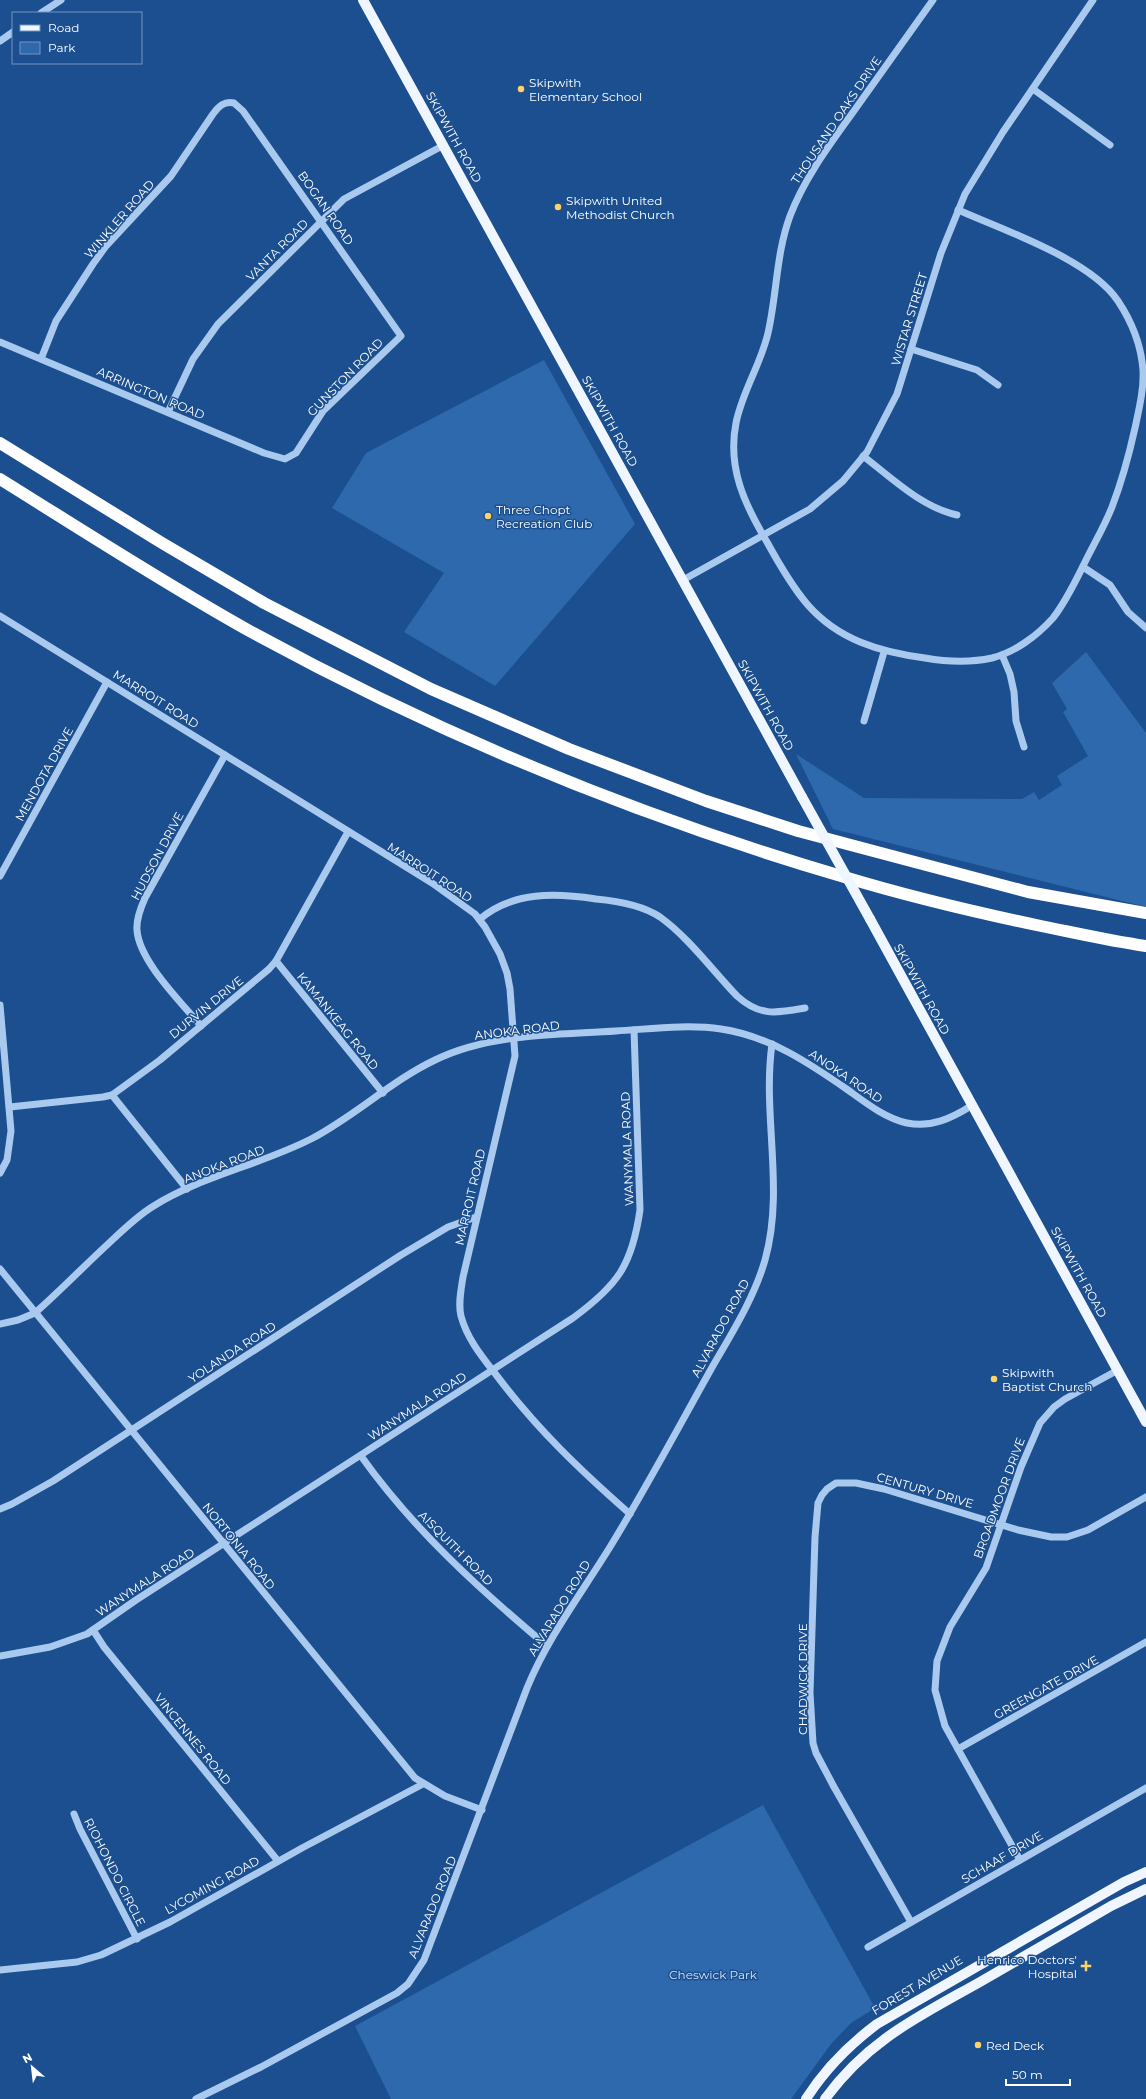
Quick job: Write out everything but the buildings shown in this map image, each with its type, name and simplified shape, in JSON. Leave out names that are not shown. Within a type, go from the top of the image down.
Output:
[{"type":"highway","points":[[0,443],[162,543],[264,603],[418,683],[569,749],[706,801],[798,831],[1028,892],[1146,913]]},
{"type":"highway","points":[[0,479],[146,570],[249,630],[392,704],[557,778],[696,830],[880,888],[958,908],[1146,946]]},
{"type":"main road","name":"SKIPWITH ROAD","points":[[363,0],[1146,1422]]},
{"type":"main road","name":"FOREST AVENUE","points":[[806,2099],[820,2079],[845,2050],[882,2020],[1118,1886],[1146,1872]]},
{"type":"main road","points":[[825,2099],[846,2072],[862,2057],[900,2028],[1111,1906],[1146,1889]]},
{"type":"street","points":[[43,12],[61,0]]},
{"type":"street","name":"THOUSAND OAKS DRIVE","points":[[933,0],[813,170],[799,195],[782,241],[768,335],[757,368],[739,412],[733,443],[736,477],[744,499],[763,536],[794,588],[813,611],[841,633],[884,652],[961,662],[1002,655],[1029,640],[1045,627],[1060,608],[1083,567],[1111,509],[1140,405],[1143,378],[1138,342],[1128,318],[1117,299],[1091,273],[1048,250],[958,210]]},
{"type":"street","name":"WISTAR STREET","points":[[683,580],[792,521],[825,498],[843,481],[874,441],[892,406],[941,253],[958,210],[979,170],[1093,0]]},
{"type":"street","points":[[0,41],[12,33]]},
{"type":"street","points":[[1033,89],[1110,145]]},
{"type":"street","name":"BOGAN ROAD","points":[[226,102],[234,103],[243,111],[322,221],[401,336]]},
{"type":"street","name":"WINKLER ROAD","points":[[41,359],[56,322],[93,264],[106,246],[171,176],[213,114],[219,106],[226,102]]},
{"type":"street","name":"VANTA ROAD","points":[[168,412],[193,359],[218,324],[322,221],[344,200],[444,145]]},
{"type":"street","name":"GUNSTON ROAD","points":[[294,455],[323,411],[401,336]]},
{"type":"street","name":"ARRINGTON ROAD","points":[[0,342],[280,459],[289,458],[294,455]]},
{"type":"street","points":[[911,349],[977,370],[998,385]]},
{"type":"street","points":[[863,456],[926,504],[942,512],[957,515]]},
{"type":"street","points":[[1083,567],[1110,585],[1128,612],[1146,628]]},
{"type":"street","name":"MARROIT ROAD","points":[[0,616],[458,900],[480,919],[500,954],[507,973],[515,1056],[463,1277],[461,1314],[472,1342],[492,1370],[548,1438],[630,1514]]},
{"type":"street","points":[[864,721],[884,652]]},
{"type":"street","points":[[1002,655],[1010,674],[1014,692],[1016,721],[1024,747]]},
{"type":"street","name":"MENDOTA DRIVE","points":[[0,876],[107,682]]},
{"type":"street","name":"HUDSON DRIVE","points":[[201,1026],[145,956],[138,938],[137,922],[145,898],[225,755]]},
{"type":"street","name":"DURVIN DRIVE","points":[[10,1107],[103,1098],[112,1095],[160,1060],[276,962],[348,832]]},
{"type":"street","points":[[480,919],[501,906],[517,900],[545,894],[564,894],[640,907],[654,913],[674,929],[748,1006],[768,1013],[805,1008]]},
{"type":"street","name":"KAMANKEAG ROAD","points":[[276,962],[383,1093]]},
{"type":"street","points":[[0,1005],[10,1107],[10,1147],[7,1160],[0,1173]]},
{"type":"street","name":"ANOKA ROAD","points":[[0,1324],[18,1320],[35,1313],[128,1226],[155,1205],[187,1189],[298,1146],[354,1114],[408,1075],[439,1058],[471,1047],[513,1040],[634,1030],[697,1028],[721,1029],[758,1038],[793,1054],[865,1102],[896,1120],[908,1123],[932,1124],[946,1120],[971,1106]]},
{"type":"street","name":"WANYMALA ROAD","points":[[0,1656],[50,1647],[93,1630],[593,1304],[617,1279],[626,1263],[636,1236],[640,1196],[634,1030]]},
{"type":"street","name":"ALVARADO ROAD","points":[[196,2099],[378,2005],[408,1984],[422,1964],[432,1942],[528,1688],[547,1646],[630,1514],[732,1331],[754,1288],[765,1260],[772,1222],[774,1178],[769,1064],[772,1044]]},
{"type":"street","points":[[112,1095],[187,1189]]},
{"type":"street","name":"YOLANDA ROAD","points":[[0,1509],[53,1481],[401,1255],[448,1227],[476,1217]]},
{"type":"street","name":"NORTONIA ROAD","points":[[0,1269],[383,1741],[415,1778],[446,1796],[482,1810]]},
{"type":"street","name":"BROADMOOR DRIVE","points":[[1020,1860],[945,1726],[938,1705],[935,1678],[937,1661],[950,1627],[986,1568],[1020,1467],[1040,1423],[1054,1407],[1065,1399],[1118,1370]]},
{"type":"street","name":"AISQUITH ROAD","points":[[361,1456],[409,1516],[444,1555],[498,1605],[547,1646]]},
{"type":"street","name":"CENTURY DRIVE","points":[[830,1487],[843,1482],[884,1489],[1051,1537],[1067,1537],[1088,1530],[1146,1497]]},
{"type":"street","name":"CHADWICK DRIVE","points":[[830,1487],[822,1495],[818,1503],[816,1524],[810,1692],[813,1744],[816,1753],[834,1787],[911,1922]]},
{"type":"street","name":"VINCENNES ROAD","points":[[93,1630],[104,1647],[278,1861]]},
{"type":"street","name":"GREENGATE DRIVE","points":[[958,1749],[1146,1642]]},
{"type":"street","name":"LYCOMING ROAD","points":[[0,1970],[77,1962],[101,1955],[137,1939],[278,1861],[423,1784]]},
{"type":"street","name":"SCHAAF DRIVE","points":[[868,1947],[1146,1788]]},
{"type":"street","name":"RIOHONDO CIRCLE","points":[[74,1814],[80,1829],[137,1939]]},
{"type":"green space","name":"Three Chopt Recreation Club","points":[[544,360],[635,524],[495,686],[404,632],[444,573],[332,508],[366,453]]},
{"type":"green space","points":[[1086,652],[1146,733],[1146,907],[833,829],[796,754],[864,798],[1022,799],[1034,792],[1039,800],[1062,785],[1057,776],[1088,756],[1063,712],[1067,709],[1052,683]]},
{"type":"green space","name":"Cheswick Park","points":[[763,1805],[875,2008],[851,2023],[831,2044],[791,2099],[391,2099],[355,2026]]},
{"type":"place","name":"Skipwith Elementary School","points":[[521,89]]},
{"type":"place","name":"Skipwith United Methodist Church","points":[[558,207]]},
{"type":"place","name":"Three Chopt Recreation Club","points":[[488,516]]},
{"type":"place","name":"Skipwith Baptist Church","points":[[994,1379]]},
{"type":"place","name":"Henrico Doctors' Hospital","points":[[1086,1966]]},
{"type":"place","name":"Red Deck","points":[[978,2045]]}]
